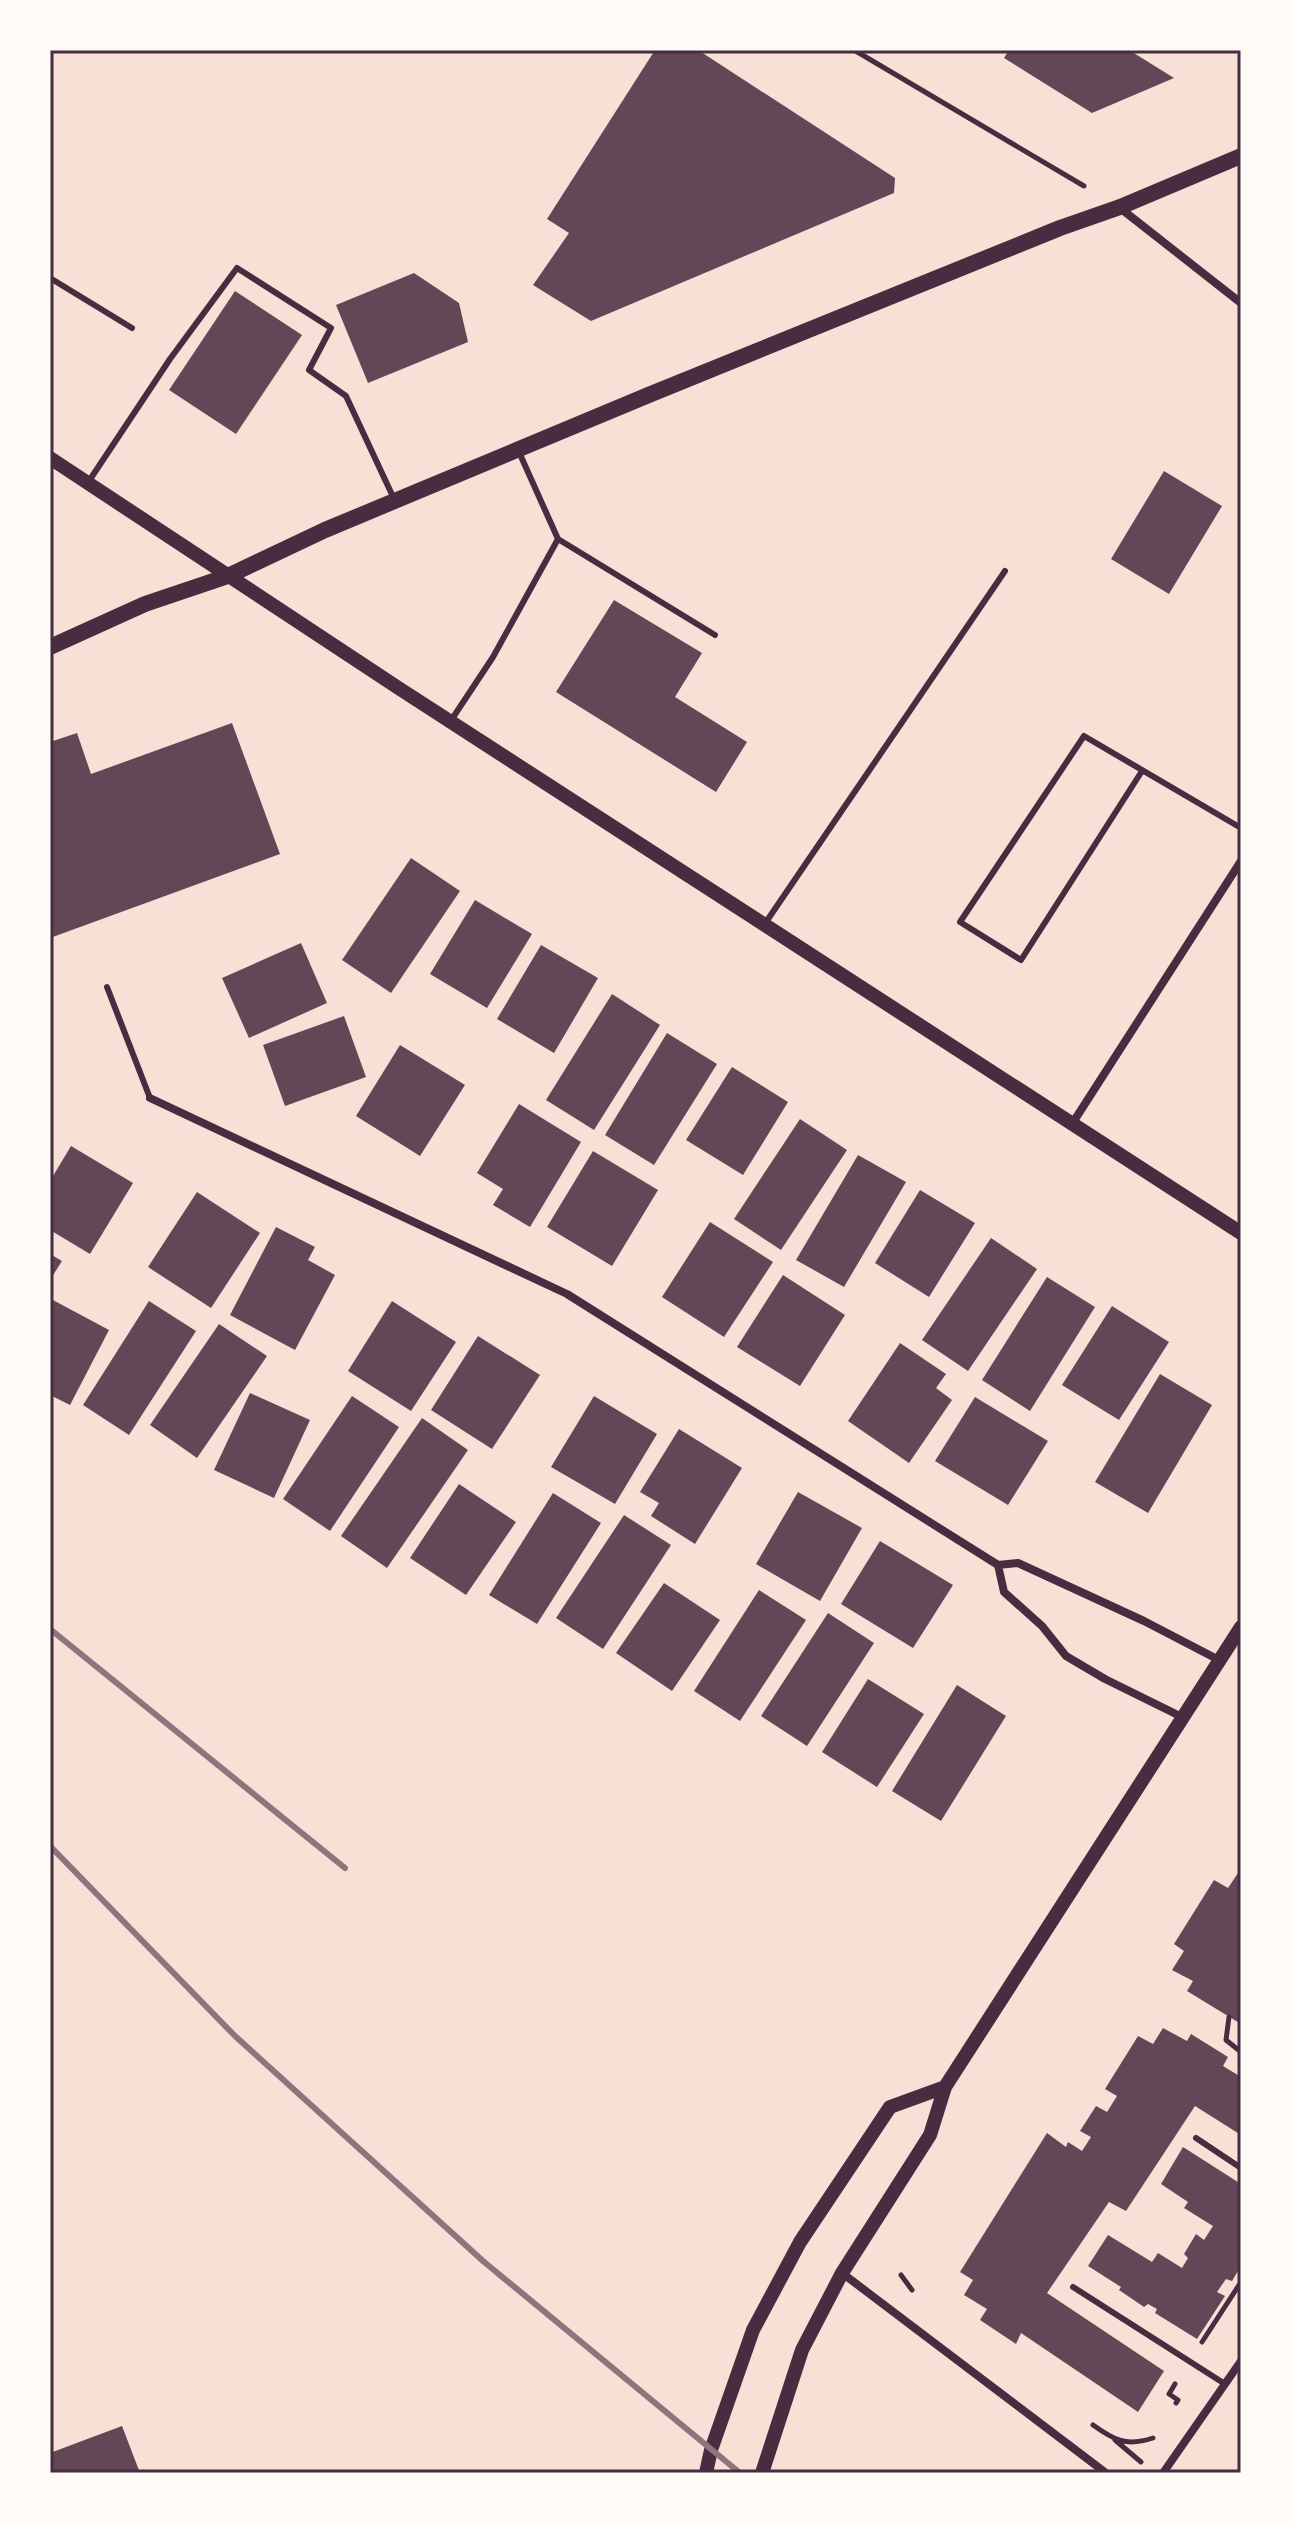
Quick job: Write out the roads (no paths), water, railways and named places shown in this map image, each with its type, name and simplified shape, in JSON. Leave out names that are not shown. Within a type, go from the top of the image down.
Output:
[{"type":"main road","points":[[50,647],[145,604],[228,576],[325,530],[518,450],[1241,156]]},
{"type":"street","points":[[1120,207],[1241,303]]},
{"type":"street","points":[[50,458],[450,722],[1241,1233]]},
{"type":"street","points":[[1072,1124],[1241,861]]},
{"type":"street","points":[[150,1098],[567,1294],[998,1565],[1018,1563],[1144,1621],[1219,1660]]},
{"type":"street","points":[[998,1565],[1004,1592],[1042,1626],[1066,1656],[1184,1718]]},
{"type":"street","points":[[762,2473],[802,2350],[842,2273],[930,2135],[945,2087],[1241,1627]]},
{"type":"street","points":[[706,2473],[711,2450],[753,2330],[800,2242],[890,2107],[945,2087]]},
{"type":"street","points":[[842,2273],[1106,2473]]},
{"type":"street","points":[[1163,2473],[1241,2361]]},
{"type":"lane","points":[[89,483],[170,359],[237,268],[331,328],[309,370],[346,396],[395,501]]},
{"type":"lane","points":[[50,278],[132,328]]},
{"type":"lane","points":[[518,450],[558,539],[715,635]]},
{"type":"lane","points":[[450,722],[493,657],[558,539]]},
{"type":"lane","points":[[764,925],[1005,571]]},
{"type":"lane","points":[[1142,771],[1021,960],[960,922],[1084,736],[1241,828]]},
{"type":"lane","points":[[107,987],[150,1098]]},
{"type":"lane","points":[[1196,2138],[1241,2168]]},
{"type":"lane","points":[[1073,2287],[1225,2384]]},
{"type":"railway","points":[[50,1629],[345,1868]]},
{"type":"railway","points":[[50,1846],[235,2036],[483,2261],[740,2473]]}]
